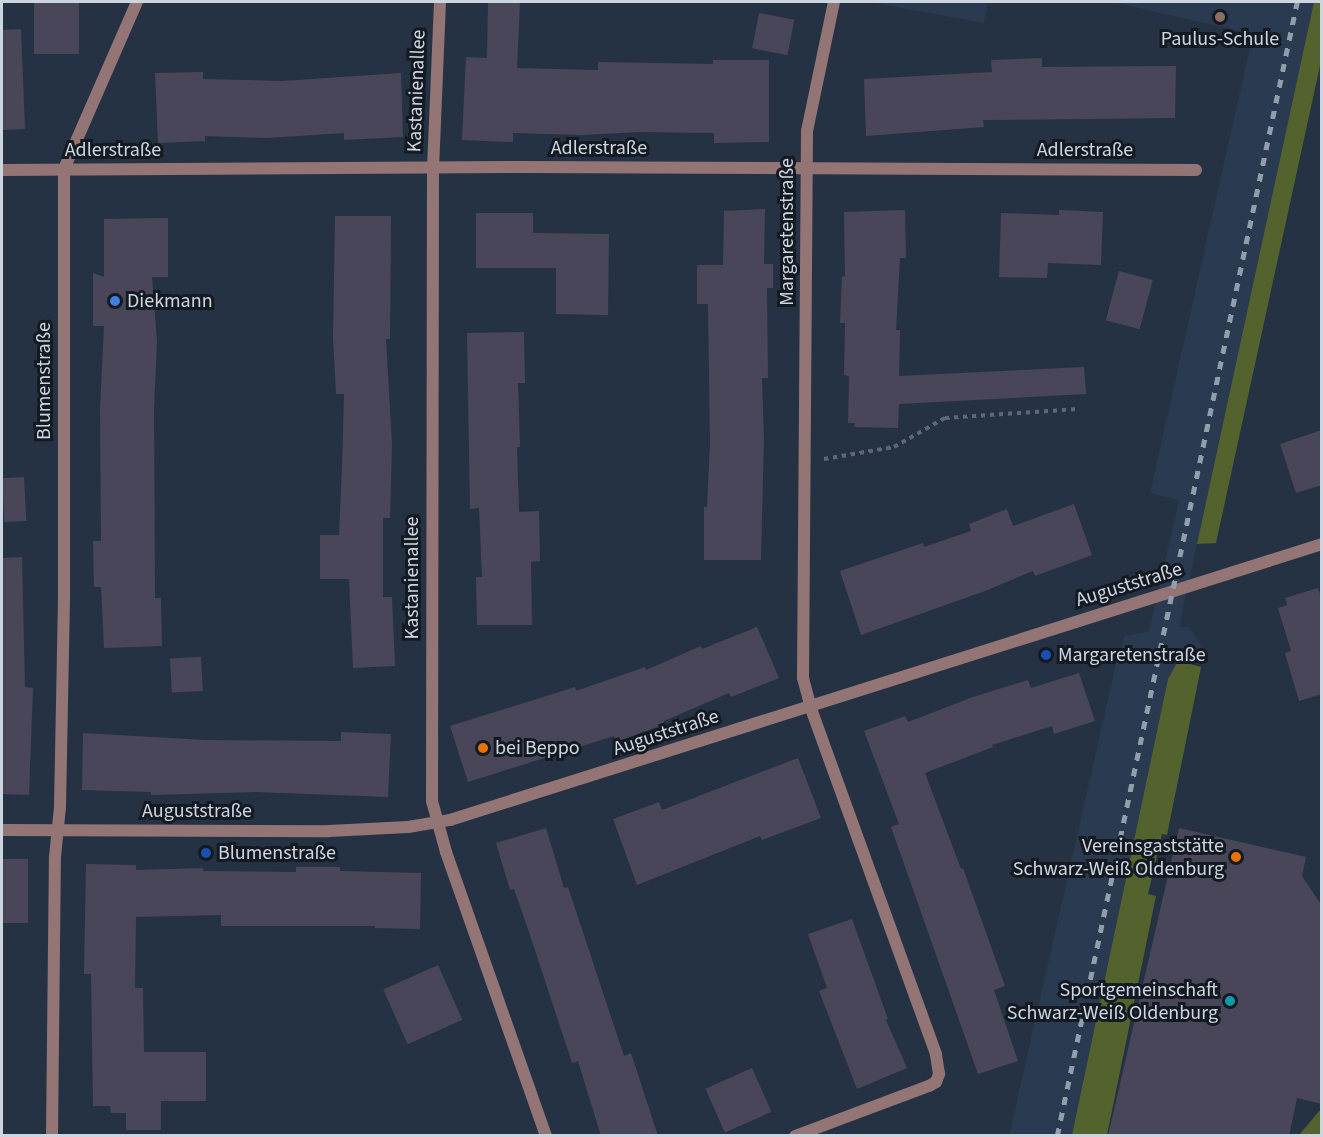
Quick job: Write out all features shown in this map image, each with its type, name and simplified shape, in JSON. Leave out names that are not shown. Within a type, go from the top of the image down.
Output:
[{"type":"street","name":"Blumenstraße","points":[[52,1136],[55,863],[58,830],[64,595],[64,169],[137,2]]},
{"type":"street","name":"Kastanienallee","points":[[440,2],[433,168],[431,792],[437,823],[546,1136]]},
{"type":"street","name":"Margaretenstraße","points":[[795,1136],[929,1086],[936,1082],[939,1074],[936,1053],[811,708],[803,678],[807,131],[834,2]]},
{"type":"street","name":"Adlerstraße","points":[[2,170],[433,168],[1196,170]]},
{"type":"street","name":"Auguststraße","points":[[2,830],[328,831],[437,823],[463,818],[1322,544]]},
{"type":"path","points":[[806,462],[894,447],[945,418],[1078,409]]},
{"type":"shaded area","points":[[869,2],[988,2],[984,23]]},
{"type":"shaded area","points":[[1113,2],[1314,2],[1179,627],[1189,627],[1205,651],[1192,664],[1178,661],[1168,679],[1072,1135],[1009,1136],[1118,655],[1125,636],[1149,631],[1179,500],[1150,493],[1253,34]]},
{"type":"green space","points":[[1314,2],[1321,2],[1321,61],[1216,543],[1197,544]]},
{"type":"green space","points":[[1178,661],[1201,667],[1167,835],[1162,834],[1148,894],[1156,896],[1107,1135],[1072,1135],[1168,679]]},
{"type":"green space","points":[[1321,1109],[1321,1135],[1299,1135]]},
{"type":"building","points":[[34,2],[79,2],[79,54],[34,54]]},
{"type":"building","points":[[488,2],[520,2],[517,68],[598,70],[598,62],[713,64],[713,60],[769,60],[769,142],[714,143],[714,133],[640,132],[582,135],[513,133],[513,142],[462,140],[466,57],[487,58]]},
{"type":"building","points":[[759,13],[794,20],[787,55],[752,48]]},
{"type":"building","points":[[21,29],[25,129],[2,130],[2,30]]},
{"type":"building","points":[[1042,58],[1042,67],[1176,66],[1175,118],[983,120],[984,127],[866,136],[864,79],[992,72],[991,60]]},
{"type":"building","points":[[203,72],[203,79],[282,81],[401,73],[403,137],[344,140],[344,133],[267,138],[205,136],[205,141],[158,143],[155,73]]},
{"type":"building","points":[[765,209],[764,264],[773,264],[773,288],[767,288],[768,378],[762,378],[764,439],[761,560],[704,560],[704,507],[707,507],[710,443],[708,304],[697,304],[697,265],[723,265],[724,211]]},
{"type":"building","points":[[905,210],[906,258],[900,258],[896,330],[900,330],[899,376],[1084,367],[1086,394],[899,404],[898,428],[854,427],[855,423],[848,423],[849,376],[844,375],[845,323],[840,323],[842,276],[845,277],[844,212]]},
{"type":"building","points":[[1059,210],[1103,212],[1101,265],[1048,263],[1047,278],[999,277],[1001,213],[1059,215]]},
{"type":"building","points":[[476,213],[533,213],[533,233],[609,234],[608,315],[556,314],[556,268],[476,268]]},
{"type":"building","points":[[335,216],[391,216],[390,339],[386,339],[392,444],[390,518],[383,518],[383,597],[392,597],[395,666],[353,668],[349,579],[320,579],[320,535],[339,535],[342,466],[344,394],[336,394],[333,337]]},
{"type":"building","points":[[168,218],[168,277],[152,277],[157,341],[154,409],[155,598],[161,598],[162,646],[104,648],[101,587],[94,587],[93,541],[101,541],[100,409],[104,326],[93,326],[93,273],[104,277],[104,219]]},
{"type":"building","points":[[1119,271],[1153,280],[1140,329],[1106,320]]},
{"type":"building","points":[[524,332],[525,383],[518,383],[520,447],[517,447],[519,512],[539,511],[540,561],[531,562],[532,625],[477,625],[476,577],[482,577],[479,508],[470,509],[467,333]]},
{"type":"building","points":[[1322,430],[1322,485],[1296,493],[1280,444]]},
{"type":"building","points":[[24,477],[26,521],[4,522],[2,478]]},
{"type":"building","points":[[1074,504],[1092,555],[1035,576],[1033,571],[985,591],[861,635],[840,571],[923,543],[924,547],[971,531],[969,524],[1007,509],[1013,526]]},
{"type":"building","points":[[22,557],[25,687],[33,688],[29,795],[2,794],[2,558]]},
{"type":"building","points":[[1318,588],[1322,600],[1322,694],[1299,701],[1285,653],[1291,651],[1278,608],[1287,605],[1285,598]]},
{"type":"building","points":[[757,627],[779,678],[731,697],[729,693],[664,721],[665,724],[616,742],[614,736],[468,782],[450,726],[575,687],[576,691],[645,667],[646,670],[701,646],[702,649]]},
{"type":"building","points":[[201,657],[203,691],[172,693],[170,659]]},
{"type":"building","points":[[1079,673],[1095,721],[1054,734],[1052,726],[992,745],[993,747],[925,773],[961,869],[963,868],[1005,986],[994,990],[1018,1061],[978,1074],[891,827],[899,824],[864,731],[905,716],[908,722],[973,697],[1028,680],[1031,688]]},
{"type":"building","points":[[341,732],[391,734],[388,797],[255,792],[151,795],[151,792],[82,790],[83,733],[205,740],[341,741]]},
{"type":"building","points":[[798,758],[821,818],[762,840],[760,836],[637,885],[613,819],[659,802],[662,810]]},
{"type":"building","points":[[546,828],[564,888],[568,887],[624,1056],[631,1053],[658,1136],[601,1136],[578,1061],[572,1063],[529,932],[514,889],[510,890],[496,843]]},
{"type":"building","name":"Sportgemeinschaft Schwarz-Weiß Oldenburg","points":[[1179,828],[1306,857],[1302,876],[1322,906],[1322,1104],[1297,1098],[1289,1136],[1108,1136]]},
{"type":"building","points":[[2,859],[28,859],[28,923],[2,923]]},
{"type":"building","points":[[86,864],[136,865],[136,870],[203,868],[203,871],[296,872],[296,867],[340,867],[340,871],[421,873],[420,929],[375,928],[375,926],[221,926],[221,915],[136,917],[135,988],[143,988],[144,1052],[206,1052],[206,1101],[161,1101],[161,1130],[126,1130],[126,1113],[111,1113],[110,1106],[93,1106],[91,974],[84,974]]},
{"type":"building","points":[[852,919],[888,1019],[886,1020],[907,1068],[857,1089],[819,991],[827,988],[808,934]]},
{"type":"building","points":[[438,965],[462,1020],[408,1044],[383,989]]},
{"type":"building","points":[[752,1068],[772,1112],[725,1133],[705,1089]]},
{"type":"railway","points":[[1057,1136],[1297,2]]},
{"type":"place","name":"Paulus-Schule","points":[[1220,17]]},
{"type":"place","name":"Diekmann","points":[[115,301]]},
{"type":"place","name":"Margaretenstraße","points":[[1046,655]]},
{"type":"place","name":"bei Beppo","points":[[483,748]]},
{"type":"place","name":"Blumenstraße","points":[[206,853]]},
{"type":"place","name":"Vereinsgaststätte Schwarz-Weiß Oldenburg","points":[[1236,857]]},
{"type":"place","name":"Sportgemeinschaft Schwarz-Weiß Oldenburg","points":[[1230,1001]]}]
